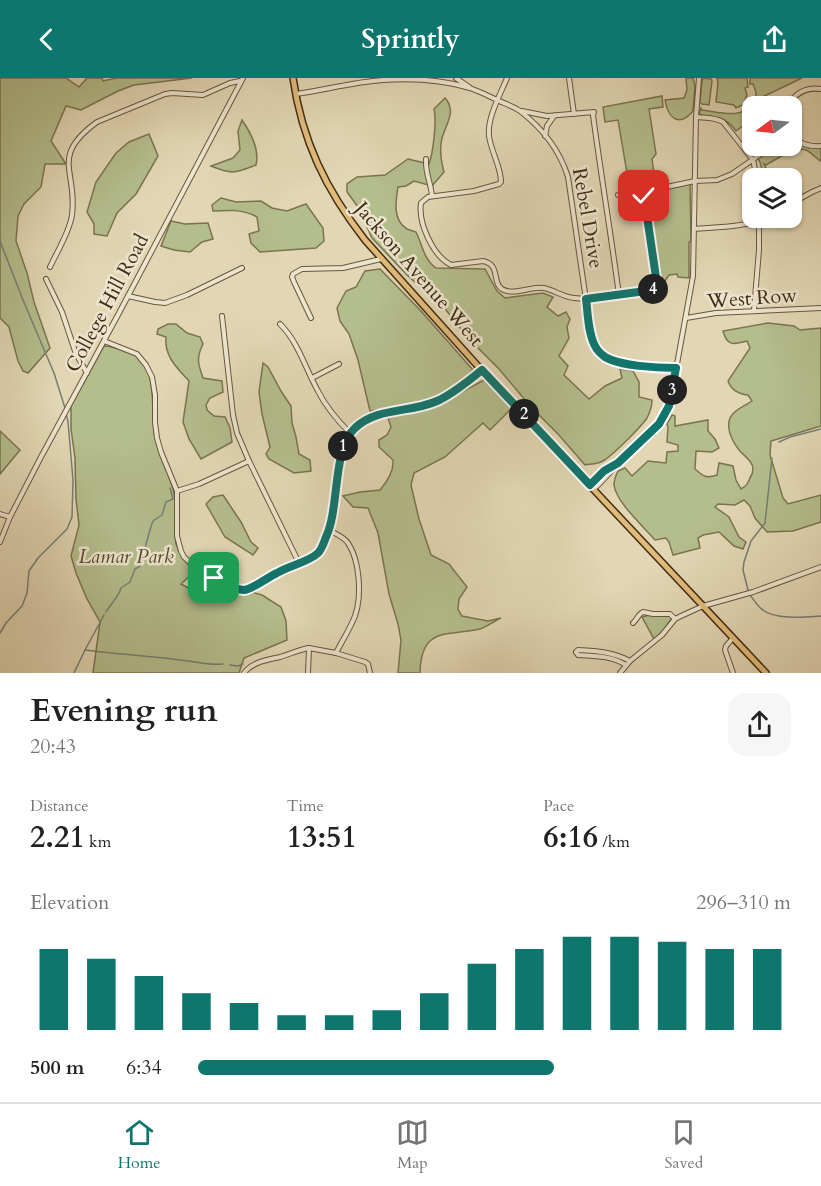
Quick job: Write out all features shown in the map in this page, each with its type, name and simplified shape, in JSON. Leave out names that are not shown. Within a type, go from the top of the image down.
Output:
[{"type":"main road","name":"Jackson Avenue West","points":[[293,78],[295,94],[308,140],[325,180],[348,218],[482,370],[766,673]]},
{"type":"street","points":[[455,84],[456,78],[472,89]]},
{"type":"street","points":[[507,78],[489,124],[489,134],[501,182],[474,191],[432,196],[425,198],[421,203],[421,220],[428,238],[441,258],[451,265],[488,262],[494,268],[498,285],[508,292],[541,288],[574,298],[586,299],[653,290]]},
{"type":"street","points":[[569,78],[574,114]]},
{"type":"street","points":[[592,487],[659,424],[665,415],[671,397],[693,276],[696,117],[699,78]]},
{"type":"street","points":[[50,267],[70,223],[72,214],[69,153],[80,136],[97,122],[165,94],[203,95],[242,79]]},
{"type":"street","name":"College Hill Road","points":[[0,542],[10,517],[242,79]]},
{"type":"street","name":"Rebel Drive","points":[[295,94],[358,82],[385,79],[410,80],[455,84],[519,110],[545,135],[561,156],[568,177],[592,339],[598,351],[603,356],[624,363],[676,368]]},
{"type":"street","points":[[795,96],[812,88],[821,89]]},
{"type":"street","points":[[519,110],[554,116],[594,112],[619,295]]},
{"type":"street","points":[[545,135],[547,126],[554,116]]},
{"type":"street","points":[[696,117],[719,119],[723,122],[753,160],[755,168]]},
{"type":"street","points":[[802,144],[821,146]]},
{"type":"street","points":[[618,195],[695,181],[717,180],[732,174],[759,156]]},
{"type":"street","points":[[426,159],[426,175],[432,196]]},
{"type":"street","points":[[802,198],[821,188]]},
{"type":"street","points":[[643,192],[657,284],[653,290]]},
{"type":"street","points":[[694,229],[742,223]]},
{"type":"street","points":[[754,310],[759,228]]},
{"type":"street","points":[[311,318],[292,277],[295,273],[302,269],[343,268],[382,258]]},
{"type":"street","points":[[128,296],[165,303],[188,295],[242,268]]},
{"type":"street","points":[[46,279],[62,312],[76,354],[87,373]]},
{"type":"street","points":[[653,290],[656,294],[662,293],[662,286],[657,284]]},
{"type":"street","name":"West Row","points":[[686,318],[754,310],[821,308]]},
{"type":"street","points":[[222,316],[232,415],[237,433],[299,562]]},
{"type":"street","points":[[280,324],[289,333],[297,347],[327,407],[350,433]]},
{"type":"street","points":[[104,341],[140,356],[152,377],[157,438],[177,491],[178,543],[184,557],[197,569],[243,590],[318,553],[329,530],[340,457],[350,433],[362,422],[376,416],[438,401],[482,370]]},
{"type":"street","points":[[312,378],[339,364]]},
{"type":"street","points":[[177,491],[199,484],[249,461]]},
{"type":"street","points":[[0,514],[10,517]]},
{"type":"street","points":[[329,530],[348,542],[356,562],[358,580],[355,615],[336,653]]},
{"type":"street","points":[[620,673],[630,661],[662,635],[675,619],[703,606],[753,592],[821,567]]},
{"type":"street","points":[[633,623],[643,612],[670,614],[675,619]]},
{"type":"street","points":[[733,638],[725,650],[733,673]]},
{"type":"street","points":[[308,673],[309,648]]},
{"type":"street","points":[[244,673],[247,669],[267,659],[309,648],[336,653],[368,664],[370,673]]},
{"type":"street","points":[[627,665],[607,657],[578,655],[576,652],[578,650],[603,652],[621,656],[630,661]]},
{"type":"green space","points":[[0,78],[66,78],[79,87],[87,78],[102,78],[103,81],[117,78],[192,78],[134,85],[81,110],[66,106],[51,141],[66,164],[45,164],[41,187],[24,204],[18,216],[16,241],[50,348],[28,373],[23,371],[18,361],[9,327],[0,318]]},
{"type":"green space","points":[[686,78],[693,78],[695,86],[693,111],[679,120],[671,116],[665,100],[684,98],[687,90]]},
{"type":"green space","points":[[703,78],[712,81],[709,105],[700,102]]},
{"type":"green space","points":[[717,78],[747,78],[748,87],[745,88],[747,95],[742,96],[742,105],[736,108],[734,105],[716,102]]},
{"type":"green space","points":[[750,78],[802,78],[764,96],[756,96],[753,84],[750,84]]},
{"type":"green space","points":[[662,96],[663,107],[649,109],[656,154],[652,159],[656,187],[630,191],[618,120],[605,122],[603,107]]},
{"type":"green space","points":[[445,98],[450,113],[441,147],[444,172],[432,186],[414,181],[406,186],[398,187],[396,210],[399,220],[407,229],[416,232],[426,256],[436,268],[485,269],[497,291],[505,298],[543,293],[553,297],[547,307],[558,316],[566,312],[570,319],[567,327],[569,338],[559,356],[568,366],[564,375],[589,399],[605,386],[622,378],[620,369],[633,371],[639,382],[639,397],[652,400],[650,411],[633,434],[601,462],[585,465],[468,338],[446,310],[407,275],[372,238],[358,207],[347,192],[347,184],[357,177],[385,175],[408,159],[429,164],[434,137],[434,109]]},
{"type":"green space","points":[[701,108],[730,114],[742,112],[742,126],[736,131],[723,119],[699,114]]},
{"type":"green space","points":[[242,120],[256,147],[256,165],[234,172],[211,166],[233,158],[240,150],[238,131]]},
{"type":"green space","points":[[149,134],[158,156],[136,194],[117,213],[107,236],[94,234],[94,224],[87,212],[96,182],[116,153],[129,142]]},
{"type":"green space","points":[[802,145],[821,148],[821,161],[802,149]]},
{"type":"green space","points":[[782,156],[764,164],[766,168],[762,168],[757,157]]},
{"type":"green space","points":[[690,184],[689,278],[678,277],[677,274],[669,275],[665,281],[662,280],[648,195]]},
{"type":"green space","points":[[221,198],[236,202],[261,201],[272,208],[287,211],[306,204],[323,228],[324,241],[316,248],[260,252],[251,243],[249,234],[259,231],[257,217],[241,211],[213,211],[212,205]]},
{"type":"green space","points":[[171,221],[185,224],[208,223],[213,239],[202,242],[190,252],[161,246]]},
{"type":"green space","points":[[380,269],[473,370],[450,389],[426,401],[370,411],[358,360],[349,334],[340,321],[337,308],[346,291],[356,287],[365,271]]},
{"type":"green space","points":[[768,323],[794,326],[800,330],[821,328],[821,426],[771,441],[770,455],[783,498],[788,504],[821,495],[821,522],[793,531],[767,532],[744,500],[735,505],[718,504],[715,507],[729,517],[739,537],[746,542],[743,549],[734,546],[719,532],[698,538],[700,548],[673,555],[666,538],[655,540],[620,499],[614,485],[618,471],[625,468],[632,476],[648,461],[666,463],[667,452],[678,451],[678,445],[667,442],[667,424],[672,415],[675,416],[675,426],[708,420],[708,431],[719,448],[712,452],[696,451],[695,469],[710,477],[717,475],[719,463],[733,466],[741,489],[746,486],[753,466],[734,442],[729,423],[734,413],[752,401],[748,395],[733,389],[728,381],[750,348],[747,341],[734,344],[729,342],[723,331]]},
{"type":"green space","points":[[168,324],[176,324],[187,333],[200,337],[203,344],[198,361],[203,378],[222,381],[223,392],[210,398],[206,405],[207,410],[214,416],[225,417],[230,428],[232,442],[201,459],[189,439],[183,422],[189,381],[169,356],[166,337],[157,334],[158,329]]},
{"type":"green space","name":"Lamar Park","points":[[104,346],[138,356],[149,374],[155,437],[174,496],[176,544],[179,552],[195,571],[181,584],[205,597],[225,587],[237,593],[248,591],[262,595],[281,607],[286,621],[287,640],[244,658],[239,673],[93,673],[100,622],[87,599],[71,556],[79,525],[71,406]]},
{"type":"green space","points":[[263,363],[268,367],[291,406],[292,423],[299,454],[310,460],[311,471],[294,473],[269,459],[266,454],[270,447],[259,392]]},
{"type":"green space","points":[[484,380],[512,408],[490,430],[483,423],[445,457],[414,473],[411,485],[431,555],[449,564],[467,587],[459,599],[458,609],[462,616],[488,621],[501,618],[480,629],[438,636],[425,648],[421,658],[420,673],[398,673],[401,640],[389,594],[378,533],[368,508],[353,507],[343,496],[380,490],[387,480],[393,460],[379,447],[379,440],[387,435],[391,427],[388,418],[421,411],[440,404]]},
{"type":"green space","points":[[0,431],[20,450],[0,474]]},
{"type":"green space","points":[[223,495],[251,542],[258,548],[253,555],[225,537],[206,504],[213,497]]},
{"type":"green space","points":[[671,616],[672,618],[654,639],[642,617]]},
{"type":"waterway","points":[[0,241],[54,373],[65,408]]},
{"type":"waterway","points":[[0,633],[22,606],[27,593],[29,571],[38,558],[67,529],[72,517],[73,480],[66,413]]},
{"type":"waterway","points":[[779,442],[821,429]]},
{"type":"waterway","points":[[748,590],[743,570],[744,562],[751,541],[765,523],[772,458]]},
{"type":"waterway","points":[[142,559],[153,521],[162,515],[166,502],[173,499],[170,488]]},
{"type":"waterway","points":[[106,612],[121,588],[130,582],[135,569],[142,562]]},
{"type":"waterway","points":[[750,595],[761,609],[768,613],[791,617],[821,616]]},
{"type":"waterway","points":[[74,673],[104,615]]},
{"type":"waterway","points":[[85,650],[223,664]]},
{"type":"waterway","points":[[230,665],[243,664]]},
{"type":"route","points":[[214,578],[238,589],[249,589],[285,568],[318,553],[329,530],[340,457],[350,433],[362,422],[376,416],[438,401],[482,370],[590,485],[604,471],[618,463],[659,424],[665,415],[669,406],[676,368],[634,365],[612,360],[598,351],[591,334],[586,299],[653,290],[657,284],[644,196]]}]
